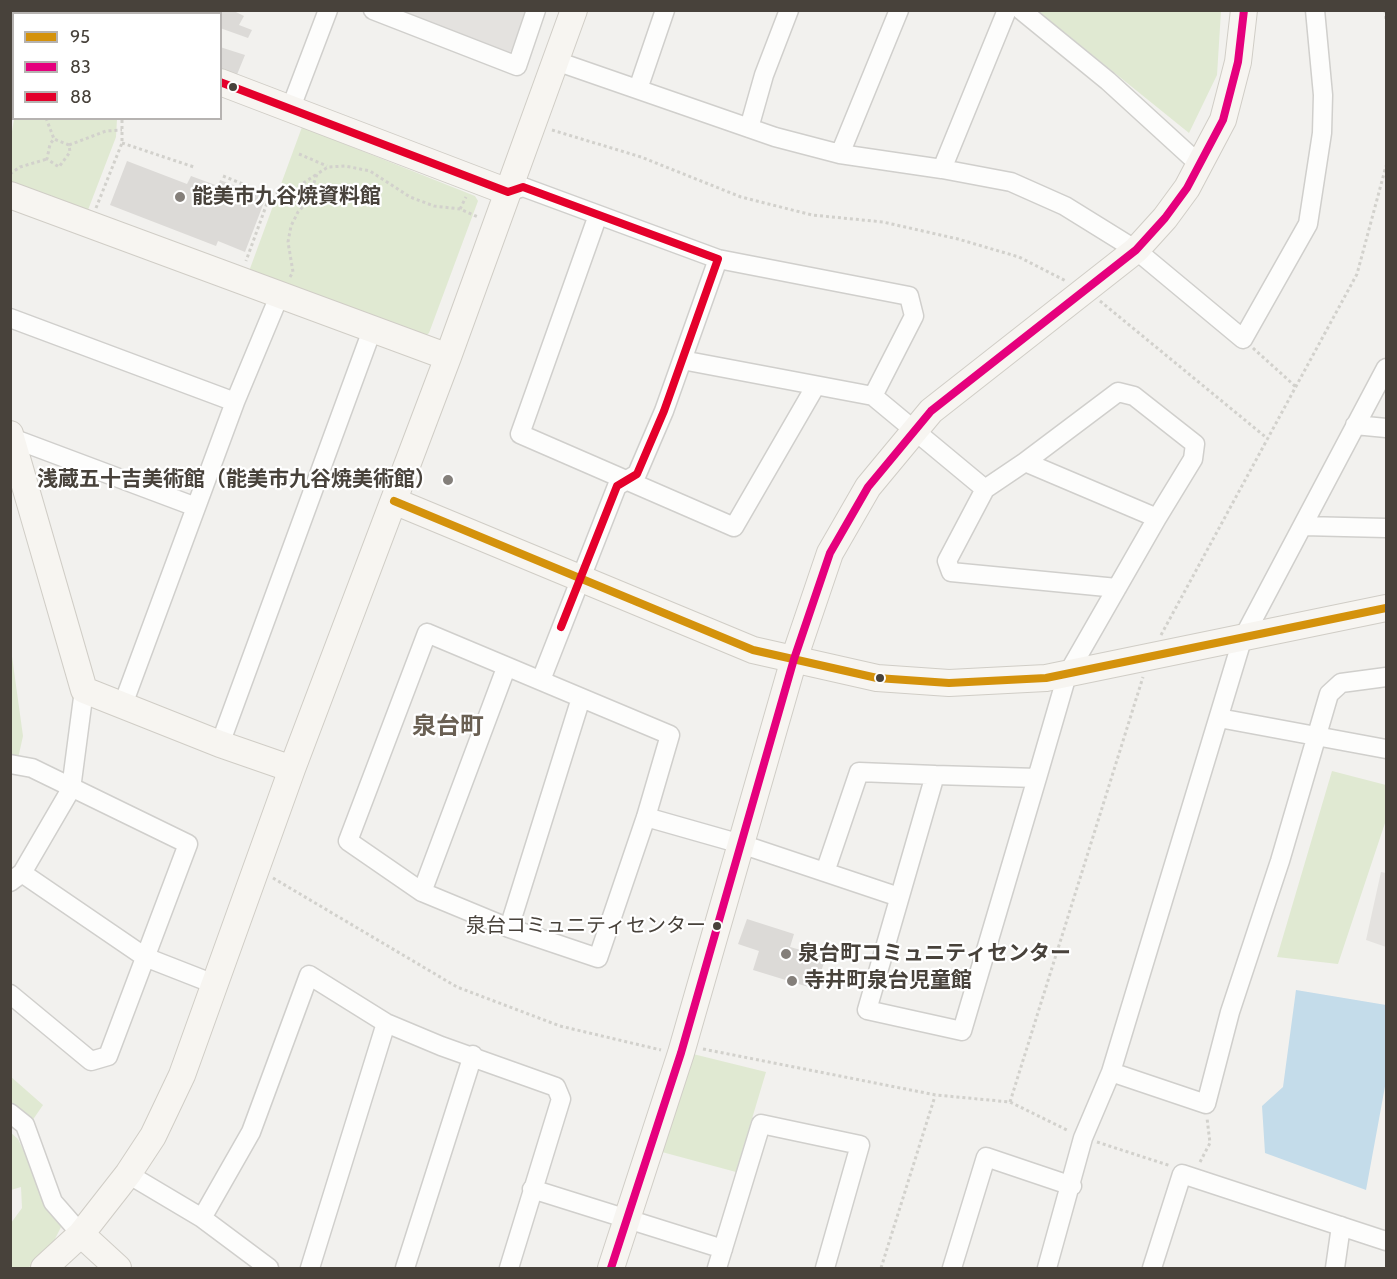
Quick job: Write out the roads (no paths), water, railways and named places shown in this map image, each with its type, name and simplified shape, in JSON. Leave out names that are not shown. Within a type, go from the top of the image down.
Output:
[{"type":"street","points":[[290,110],[328,10]]},
{"type":"street","points":[[373,10],[517,66],[536,10]]},
{"type":"street","points":[[44,1269],[81,1234],[128,1174],[153,1136],[182,1075],[292,769],[448,357],[574,10]]},
{"type":"street","points":[[638,89],[665,10]]},
{"type":"street","points":[[749,128],[764,75],[789,10]]},
{"type":"street","points":[[840,154],[899,10]]},
{"type":"street","points":[[942,169],[1007,10]]},
{"type":"street","points":[[1021,10],[1108,81],[1200,165]]},
{"type":"street","points":[[610,1269],[681,1053],[794,660],[830,553],[868,487],[912,431],[953,392],[1136,250],[1165,218],[1200,165],[1223,120],[1238,63],[1244,10]]},
{"type":"street","points":[[556,61],[749,128],[840,154],[1011,182],[1065,206],[1136,250],[1243,339],[1308,224],[1322,134],[1323,95],[1315,10]]},
{"type":"street","points":[[222,83],[508,192],[523,187],[718,259],[909,296],[914,316],[873,396]]},
{"type":"street","points":[[10,195],[448,357]]},
{"type":"street","points":[[598,215],[520,434],[734,527],[814,387]]},
{"type":"street","points":[[541,680],[579,577],[617,486],[637,474],[682,360],[718,259]]},
{"type":"street","points":[[122,706],[235,402],[280,294]]},
{"type":"street","points":[[10,318],[235,402]]},
{"type":"street","points":[[220,744],[372,330]]},
{"type":"street","points":[[682,360],[814,387],[873,396],[912,431],[985,489]]},
{"type":"street","points":[[1047,1269],[1072,1186],[1083,1138],[1111,1072],[1242,640],[1386,368]]},
{"type":"street","points":[[935,775],[867,1010],[962,1031],[1067,675],[1193,459],[1195,444],[1134,396],[1118,392],[985,489],[946,561],[951,572],[1117,588]]},
{"type":"street","points":[[1355,425],[1386,428]]},
{"type":"street","points":[[11,436],[196,507]]},
{"type":"street","points":[[11,436],[84,690],[71,789],[16,878],[145,957],[214,984]]},
{"type":"street","points":[[1025,462],[1157,518]]},
{"type":"street","points":[[394,501],[753,650],[877,678],[919,682],[997,683],[1067,675],[1386,608]]},
{"type":"street","points":[[1303,526],[1386,528]]},
{"type":"street","points":[[427,633],[506,668],[541,680],[670,735],[646,817],[598,958],[509,928],[422,892],[348,841],[427,633]]},
{"type":"street","points":[[422,892],[506,668]]},
{"type":"street","points":[[1111,1072],[1206,1104],[1230,1012],[1280,861],[1329,694],[1341,683],[1386,677]]},
{"type":"street","points":[[84,690],[220,744],[292,769]]},
{"type":"street","points":[[509,928],[581,698]]},
{"type":"street","points":[[1219,718],[1386,749]]},
{"type":"street","points":[[10,764],[32,768],[188,844],[108,1056],[91,1061],[10,994]]},
{"type":"street","points":[[825,872],[859,772],[1037,778]]},
{"type":"street","points":[[646,817],[741,844],[899,897]]},
{"type":"street","points":[[202,1218],[251,1132],[309,975],[386,1023],[441,1046],[473,1055],[556,1087],[561,1099],[509,1269]]},
{"type":"street","points":[[310,1269],[386,1023]]},
{"type":"street","points":[[405,1269],[473,1055]]},
{"type":"street","points":[[10,1113],[25,1125],[53,1202],[81,1234],[118,1269]]},
{"type":"street","points":[[717,1269],[761,1124],[860,1145],[825,1269]]},
{"type":"street","points":[[952,1269],[986,1157],[1072,1186]]},
{"type":"street","points":[[128,1174],[202,1218],[269,1269]]},
{"type":"street","points":[[1156,1268],[1182,1174],[1386,1241]]},
{"type":"street","points":[[532,1189],[723,1249]]},
{"type":"street","points":[[1335,1269],[1341,1226]]},
{"type":"water","points":[[1296,990],[1386,1005],[1386,1081],[1366,1190],[1265,1153],[1262,1106],[1283,1087]]},
{"type":"place","name":"能美市九谷焼資料館","points":[[180,197]]},
{"type":"place","name":"浅蔵五十吉美術館（能美市九谷焼美術館）","points":[[448,480]]},
{"type":"place","name":"泉台コミュニティセンター","points":[[717,926]]},
{"type":"place","name":"泉台町コミュニティセンター","points":[[786,954]]},
{"type":"place","name":"寺井町泉台児童館","points":[[792,981]]},
{"type":"district","name":"泉台町","points":[[448,727]]}]
